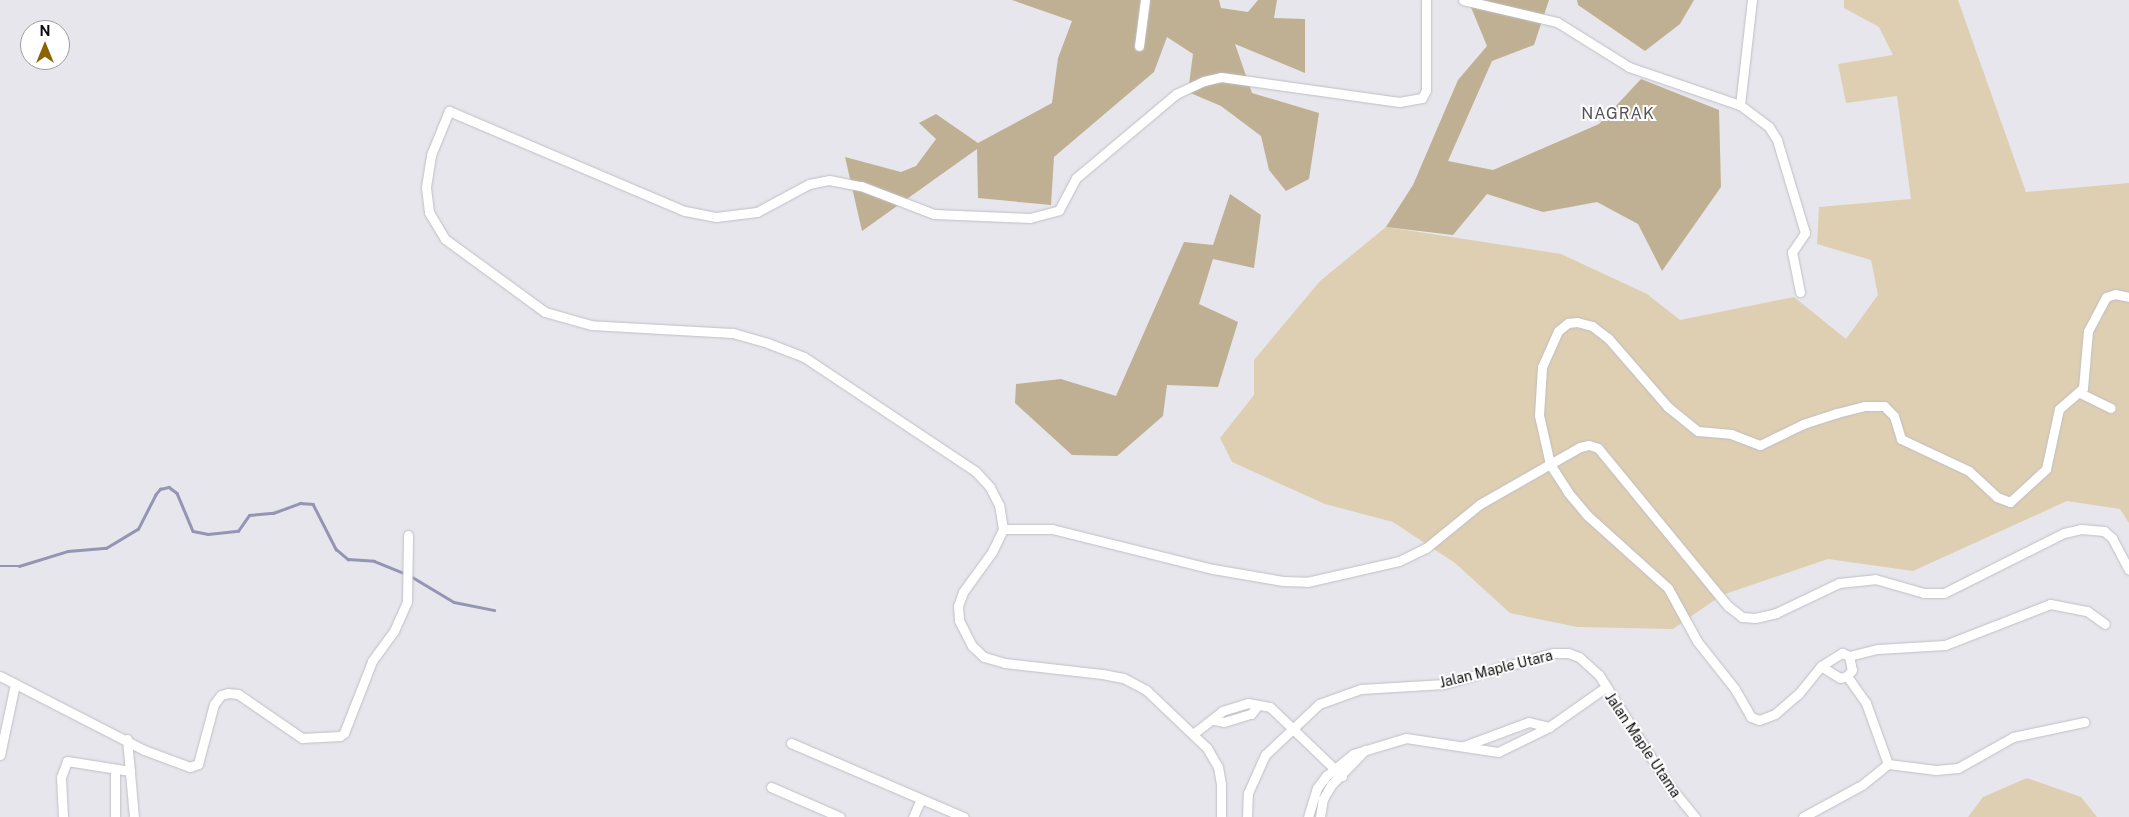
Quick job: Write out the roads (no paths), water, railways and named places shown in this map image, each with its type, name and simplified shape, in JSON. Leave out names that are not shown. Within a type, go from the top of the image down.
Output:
[{"type":"street","points":[[1139,46],[1145,0]]},
{"type":"street","points":[[1221,817],[1222,803],[1218,767],[1207,748],[1146,690],[1123,678],[1082,670],[1006,663],[984,656],[972,646],[959,620],[958,606],[963,592],[992,552],[1002,529],[999,505],[990,487],[975,471],[804,357],[732,333],[591,325],[545,312],[445,239],[429,212],[426,187],[430,155],[449,111],[685,211],[716,217],[757,212],[810,184],[829,180],[861,186],[934,214],[1030,218],[1059,210],[1076,178],[1176,94],[1204,81],[1220,77],[1399,102],[1422,98],[1426,90],[1426,0]]},
{"type":"street","points":[[1463,0],[1557,22],[1629,67],[1740,105],[1769,127],[1777,140],[1805,233],[1792,252],[1800,292]]},
{"type":"street","points":[[1740,105],[1752,0]]},
{"type":"street","points":[[2105,624],[2087,611],[2050,604],[1945,645],[1878,649],[1849,656],[1834,655],[1821,666],[1798,694],[1775,714],[1759,720],[1751,717],[1735,689],[1697,641],[1668,588],[1587,515],[1550,464],[1540,429],[1540,379],[1552,342],[1563,326],[1572,322],[1592,326],[1620,348],[1653,391],[1692,429],[1731,434],[1760,445],[1803,424],[1837,413],[1865,406],[1884,406],[1894,416],[1901,439],[1969,472],[2004,502],[2017,497],[2043,473],[2055,437],[2059,409],[2080,393],[2086,373],[2088,331],[2096,313],[2109,295],[2129,297]]},
{"type":"street","points":[[2080,393],[2111,408]]},
{"type":"street","points":[[1002,529],[1052,529],[1214,569],[1283,581],[1308,582],[1399,561],[1426,548],[1480,504],[1580,447],[1598,448],[1728,606],[1742,617],[1755,618],[1776,613],[1839,583],[1875,579],[1924,594],[1944,593],[2064,533],[2081,529],[2104,531],[2112,538],[2129,570]]},
{"type":"street","points":[[0,676],[127,739],[144,750],[195,767],[214,704],[221,695],[228,693],[238,694],[302,738],[343,734],[372,661],[394,631],[407,602],[410,577],[406,565],[408,535]]},
{"type":"street","name":"Jalan Maple Utara","points":[[1247,817],[1248,793],[1254,772],[1265,755],[1319,704],[1339,694],[1360,689],[1444,684],[1553,653],[1580,657],[1600,675],[1606,688]]},
{"type":"street","points":[[1821,666],[1840,678],[1847,676],[1853,663],[1849,656]]},
{"type":"street","points":[[1847,676],[1866,703],[1888,764]]},
{"type":"street","points":[[0,755],[15,684]]},
{"type":"street","name":"Jalan Maple Utama","points":[[1308,817],[1317,788],[1338,772],[1354,754],[1406,738],[1498,752],[1549,727],[1606,688],[1668,784],[1694,817]]},
{"type":"street","points":[[1193,734],[1214,720],[1222,711],[1248,703],[1258,705],[1279,713],[1338,772]]},
{"type":"street","points":[[1464,746],[1529,722],[1549,727]]},
{"type":"street","points":[[1803,817],[1862,785],[1888,764],[1936,770],[1958,768],[2013,737],[2084,722]]},
{"type":"street","points":[[127,739],[134,817]]},
{"type":"street","points":[[791,743],[964,817]]},
{"type":"street","points":[[63,817],[61,777],[67,760],[130,771]]},
{"type":"street","points":[[115,768],[115,817]]},
{"type":"street","name":"Jalan Maple Utama","points":[[1320,817],[1323,799],[1338,772]]},
{"type":"street","points":[[772,787],[840,817]]},
{"type":"street","points":[[914,817],[922,799]]},
{"type":"waterway","points":[[0,566],[19,566],[68,551],[106,548],[138,529],[155,495],[160,489],[169,487],[177,493],[193,531],[208,534],[238,531],[249,515],[273,513],[300,503],[313,504],[336,549],[348,559],[374,561],[404,573]]},
{"type":"waterway","points":[[409,575],[454,602],[494,610]]},
{"type":"district","name":"NAGRAK","points":[[1618,114]]}]
